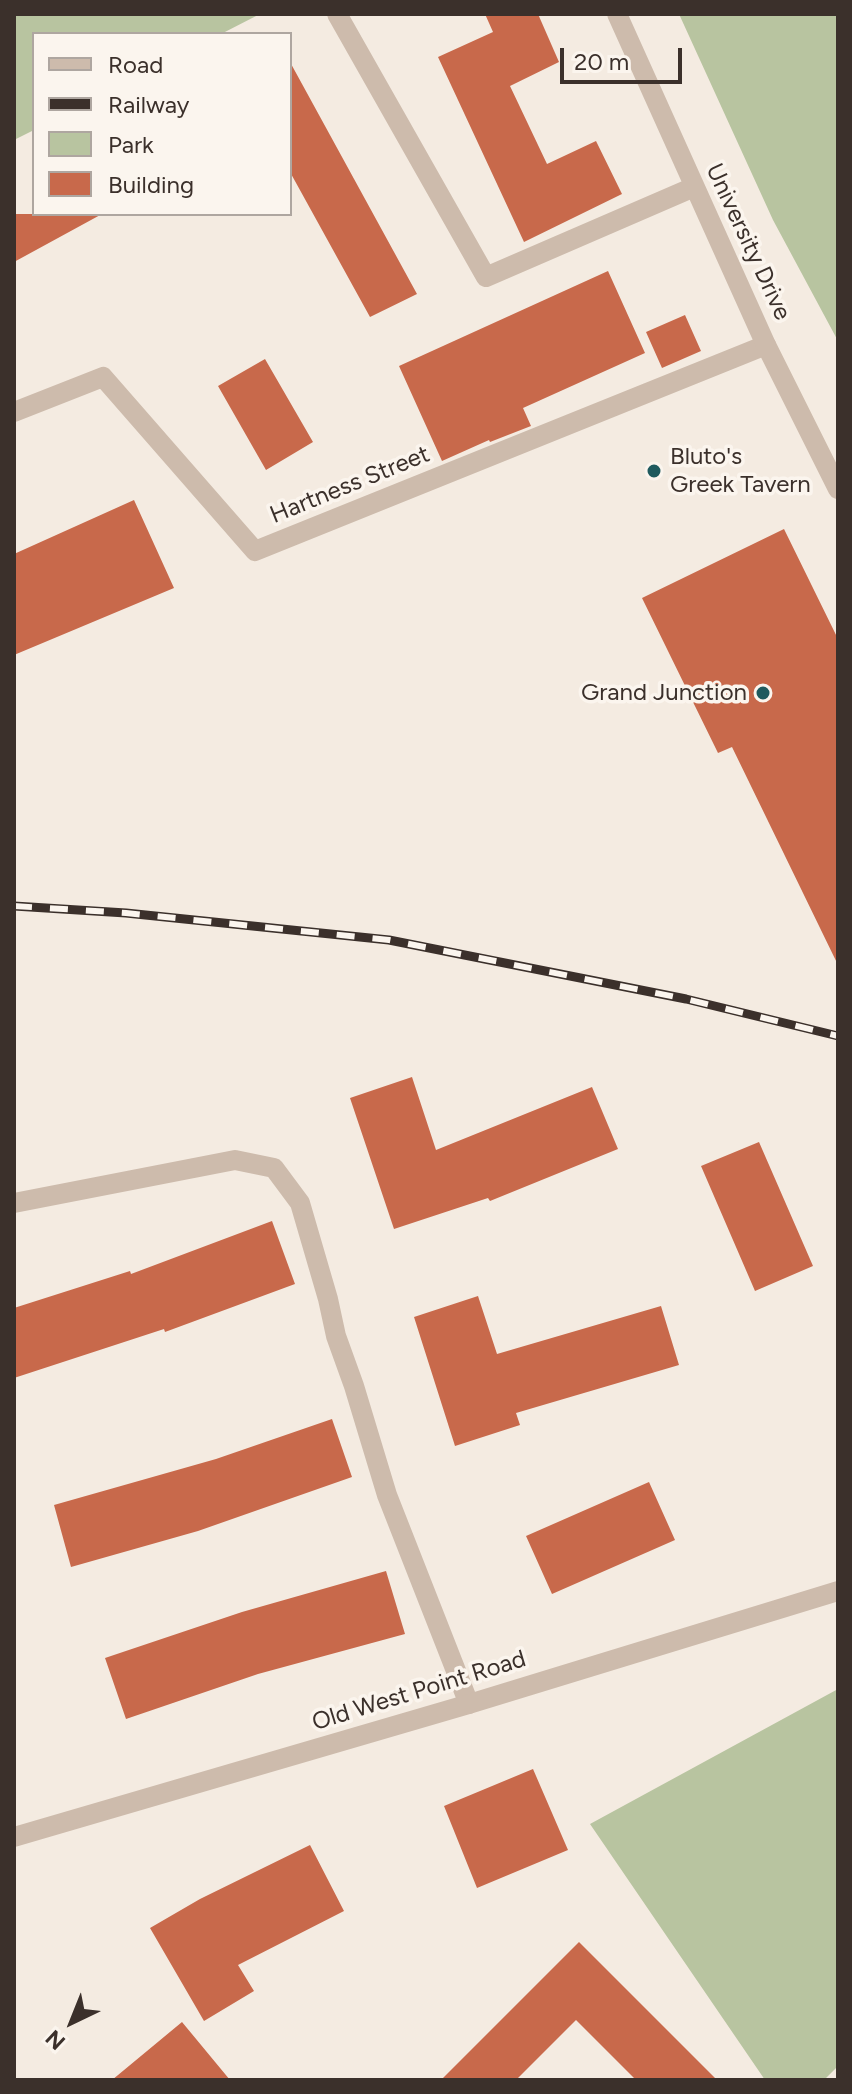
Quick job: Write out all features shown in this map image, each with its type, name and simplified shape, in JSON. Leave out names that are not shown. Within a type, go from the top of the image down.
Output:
[{"type":"street","points":[[337,14],[486,277],[694,187]]},
{"type":"street","name":"University Drive","points":[[617,14],[766,345],[838,489]]},
{"type":"street","name":"Hartness Street","points":[[14,412],[103,377],[255,551],[766,345]]},
{"type":"street","points":[[14,1203],[235,1160],[274,1168],[300,1203],[336,1336],[387,1495],[469,1704]]},
{"type":"street","name":"Old West Point Road","points":[[14,1837],[469,1704],[838,1591]]},
{"type":"green space","points":[[14,14],[260,14],[225,32],[32,32],[32,131],[14,140]]},
{"type":"green space","points":[[679,14],[838,14],[838,341],[773,220]]},
{"type":"green space","points":[[838,1689],[838,2066],[824,2080],[765,2080],[590,1824]]},
{"type":"building","points":[[485,14],[538,14],[559,62],[510,86],[547,164],[596,141],[622,194],[524,242],[438,57],[493,32]]},
{"type":"building","points":[[292,66],[417,294],[370,317],[292,176]]},
{"type":"building","points":[[14,214],[98,216],[14,262]]},
{"type":"building","points":[[608,271],[645,353],[523,408],[531,426],[442,461],[399,366]]},
{"type":"building","points":[[685,315],[701,351],[662,368],[646,332]]},
{"type":"building","points":[[265,359],[313,442],[266,470],[218,386]]},
{"type":"building","points":[[134,500],[174,588],[14,655],[14,554]]},
{"type":"building","name":"Grand Junction","points":[[784,529],[838,639],[838,965],[732,747],[718,753],[642,598]]},
{"type":"building","points":[[412,1077],[436,1150],[592,1087],[618,1149],[490,1201],[488,1198],[394,1229],[350,1098]]},
{"type":"building","points":[[759,1142],[813,1266],[755,1291],[701,1166]]},
{"type":"building","points":[[272,1221],[295,1284],[165,1332],[164,1329],[14,1378],[14,1308],[130,1271],[131,1274]]},
{"type":"building","points":[[478,1296],[497,1354],[661,1306],[679,1365],[516,1413],[520,1425],[455,1446],[414,1317]]},
{"type":"building","points":[[332,1419],[352,1477],[198,1531],[71,1567],[54,1505],[216,1459]]},
{"type":"building","points":[[649,1482],[675,1540],[552,1594],[526,1536]]},
{"type":"building","points":[[386,1571],[405,1634],[258,1674],[126,1719],[105,1658],[242,1612]]},
{"type":"building","points":[[533,1769],[568,1850],[477,1888],[444,1806]]},
{"type":"building","points":[[310,1845],[344,1911],[238,1965],[254,1991],[204,2021],[150,1928],[200,1899]]},
{"type":"building","points":[[579,1942],[717,2080],[636,2080],[576,2020],[516,2080],[441,2080]]},
{"type":"building","points":[[182,2022],[230,2080],[112,2080]]},
{"type":"railway","points":[[14,906],[126,913],[389,940],[686,999],[838,1036]]},
{"type":"place","name":"Bluto's Greek Tavern","points":[[654,471]]},
{"type":"place","name":"Grand Junction","points":[[763,693]]}]
